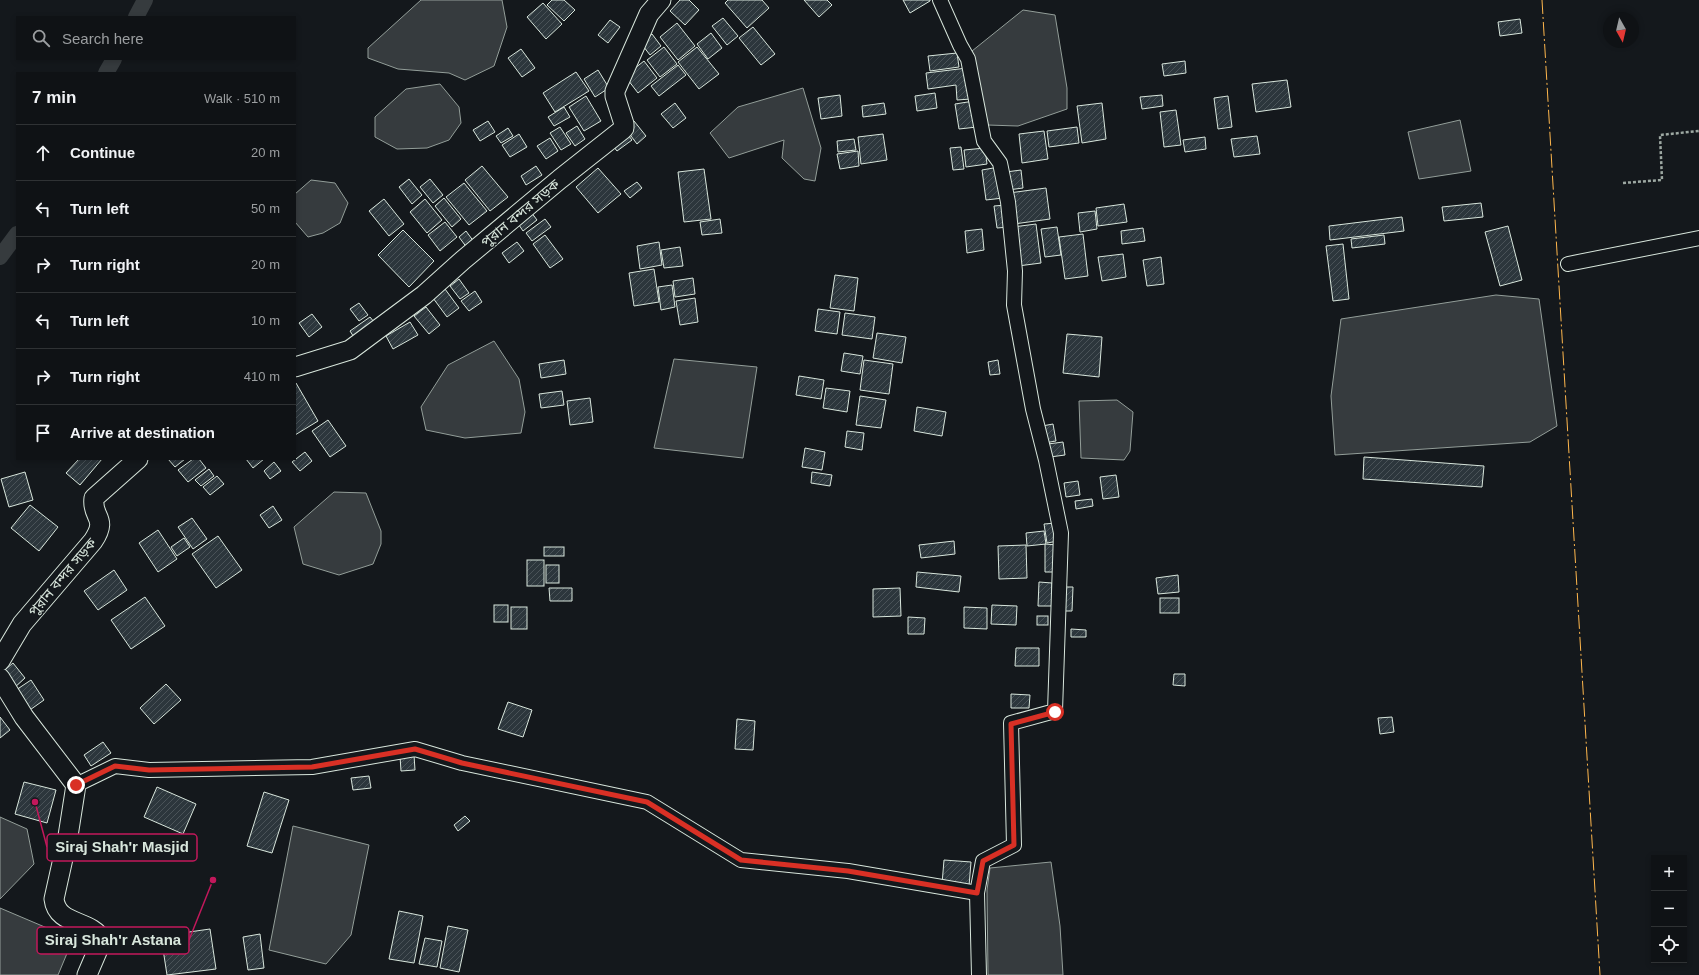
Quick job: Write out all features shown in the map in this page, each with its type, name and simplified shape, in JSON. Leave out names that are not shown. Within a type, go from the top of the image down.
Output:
[{"type":"street","name":"পুরান বন্দর সড়ক","points":[[296,367],[350,350],[424,295],[462,260],[624,128],[615,91],[649,14],[661,0]]},
{"type":"street","points":[[940,0],[960,45],[968,59],[984,141],[1000,163],[1008,202],[1011,227],[1015,271],[1014,305],[1033,409],[1046,460],[1061,533],[1055,712],[1011,724],[1014,845],[983,861],[977,893],[979,975]]},
{"type":"street","points":[[1568,264],[1699,238]]},
{"type":"street","name":"পুরান বন্দর সড়ক","points":[[0,661],[22,624],[100,532],[100,519],[94,507],[94,498],[137,460]]},
{"type":"street","points":[[0,678],[24,717],[76,785],[68,836],[54,899],[54,907],[60,914],[98,933],[102,940],[87,975]]},
{"type":"street","points":[[76,785],[115,766],[149,770],[312,767],[415,749],[462,763],[647,802],[741,860],[848,871],[977,893]]},
{"type":"path","points":[[1623,183],[1662,180],[1660,135],[1699,131]]},
{"type":"shaded area","points":[[421,0],[502,0],[507,27],[494,66],[465,80],[449,73],[398,69],[368,58],[368,48]]},
{"type":"shaded area","points":[[1023,10],[1055,15],[1067,88],[1067,109],[1018,126],[987,125],[972,51]]},
{"type":"shaded area","points":[[440,84],[459,107],[461,123],[449,140],[427,148],[397,149],[375,137],[375,117],[406,89]]},
{"type":"shaded area","points":[[803,88],[821,148],[815,181],[804,179],[782,158],[784,140],[729,158],[710,133],[738,107]]},
{"type":"shaded area","points":[[1460,120],[1471,171],[1419,179],[1408,132]]},
{"type":"shaded area","points":[[311,180],[335,183],[348,203],[340,223],[323,233],[308,237],[296,223],[296,193]]},
{"type":"shaded area","points":[[1496,295],[1539,299],[1557,426],[1530,442],[1335,455],[1331,396],[1341,319]]},
{"type":"shaded area","points":[[494,341],[519,379],[525,412],[521,433],[465,438],[426,430],[421,407],[448,365]]},
{"type":"shaded area","points":[[674,359],[757,367],[743,458],[654,448]]},
{"type":"shaded area","points":[[1117,400],[1133,412],[1130,451],[1124,460],[1081,458],[1079,401]]},
{"type":"shaded area","points":[[334,492],[366,493],[381,531],[381,544],[373,564],[339,575],[303,564],[294,527]]},
{"type":"shaded area","points":[[0,817],[27,829],[34,864],[0,899]]},
{"type":"shaded area","points":[[293,826],[369,845],[351,935],[326,964],[269,950]]},
{"type":"shaded area","points":[[1051,862],[1060,926],[1063,975],[988,975],[987,890],[990,868]]},
{"type":"shaded area","points":[[0,908],[73,939],[58,975],[0,975]]},
{"type":"building","points":[[552,0],[564,0],[575,10],[564,21],[547,5]]},
{"type":"building","points":[[680,0],[689,0],[699,10],[685,25],[670,11]]},
{"type":"building","points":[[728,0],[762,0],[769,8],[747,28],[725,3]]},
{"type":"building","points":[[804,0],[827,0],[832,5],[819,17]]},
{"type":"building","points":[[903,0],[930,0],[930,1],[910,13]]},
{"type":"building","points":[[543,3],[562,24],[546,39],[527,17]]},
{"type":"building","points":[[723,18],[738,36],[727,45],[712,26]]},
{"type":"building","points":[[1520,19],[1522,33],[1500,36],[1498,22]]},
{"type":"building","points":[[610,20],[620,27],[608,43],[598,35]]},
{"type":"building","points":[[677,23],[695,46],[678,60],[660,37]]},
{"type":"building","points":[[753,27],[775,54],[761,65],[739,38]]},
{"type":"building","points":[[711,33],[722,48],[708,59],[697,44]]},
{"type":"building","points":[[652,34],[661,46],[650,55],[640,42]]},
{"type":"building","points":[[664,47],[677,64],[660,77],[647,60]]},
{"type":"building","points":[[697,47],[719,74],[699,89],[678,62]]},
{"type":"building","points":[[521,49],[535,68],[522,77],[508,58]]},
{"type":"building","points":[[957,53],[959,67],[930,71],[928,56]]},
{"type":"building","points":[[644,61],[657,78],[638,93],[625,76]]},
{"type":"building","points":[[1185,61],[1186,73],[1164,76],[1162,64]]},
{"type":"building","points":[[678,65],[686,75],[659,96],[651,86]]},
{"type":"building","points":[[967,68],[971,99],[957,100],[956,85],[928,89],[926,73]]},
{"type":"building","points":[[598,70],[609,88],[595,97],[584,79]]},
{"type":"building","points":[[576,72],[589,91],[555,112],[543,93]]},
{"type":"building","points":[[1287,80],[1291,107],[1256,112],[1252,84]]},
{"type":"building","points":[[935,93],[937,108],[917,111],[915,96]]},
{"type":"building","points":[[840,95],[842,116],[821,119],[818,98]]},
{"type":"building","points":[[1162,95],[1163,106],[1142,109],[1140,97]]},
{"type":"building","points":[[586,96],[601,121],[584,131],[569,107]]},
{"type":"building","points":[[1228,96],[1232,127],[1218,129],[1214,98]]},
{"type":"building","points":[[974,101],[977,127],[959,129],[955,104]]},
{"type":"building","points":[[675,103],[686,118],[673,128],[661,114]]},
{"type":"building","points":[[884,103],[886,114],[863,117],[862,106]]},
{"type":"building","points":[[1102,103],[1106,139],[1082,143],[1077,106]]},
{"type":"building","points":[[564,107],[570,117],[554,126],[548,117]]},
{"type":"building","points":[[1176,110],[1181,145],[1164,147],[1160,112]]},
{"type":"building","points":[[488,121],[495,132],[480,141],[473,130]]},
{"type":"building","points":[[634,121],[646,136],[637,144],[625,128]]},
{"type":"building","points":[[577,126],[585,139],[575,146],[566,133]]},
{"type":"building","points":[[560,127],[571,144],[561,150],[550,133]]},
{"type":"building","points":[[1077,127],[1079,143],[1049,147],[1047,131]]},
{"type":"building","points":[[508,128],[513,136],[501,143],[496,136]]},
{"type":"building","points":[[625,131],[632,140],[617,151],[610,142]]},
{"type":"building","points":[[1044,131],[1048,159],[1022,163],[1019,134]]},
{"type":"building","points":[[519,134],[527,147],[510,157],[502,145]]},
{"type":"building","points":[[883,134],[887,160],[861,164],[858,137]]},
{"type":"building","points":[[1257,136],[1260,154],[1234,157],[1231,139]]},
{"type":"building","points":[[1205,137],[1206,149],[1185,152],[1183,140]]},
{"type":"building","points":[[550,138],[558,151],[546,159],[537,146]]},
{"type":"building","points":[[854,139],[856,150],[838,152],[837,141]]},
{"type":"building","points":[[961,147],[964,169],[953,170],[950,148]]},
{"type":"building","points":[[985,148],[987,164],[966,167],[964,150]]},
{"type":"building","points":[[858,151],[859,166],[840,169],[837,154]]},
{"type":"building","points":[[482,166],[508,197],[490,211],[465,180]]},
{"type":"building","points":[[536,166],[542,175],[526,185],[521,176]]},
{"type":"building","points":[[999,167],[1003,198],[986,200],[982,170]]},
{"type":"building","points":[[598,168],[621,194],[598,213],[576,187]]},
{"type":"building","points":[[704,169],[711,219],[684,222],[678,172]]},
{"type":"building","points":[[1021,170],[1023,188],[1008,190],[1006,172]]},
{"type":"building","points":[[409,179],[422,195],[412,204],[399,187]]},
{"type":"building","points":[[430,179],[443,195],[433,203],[420,187]]},
{"type":"building","points":[[637,182],[642,188],[630,198],[624,191]]},
{"type":"building","points":[[464,183],[487,211],[469,225],[446,197]]},
{"type":"building","points":[[1046,188],[1050,219],[1014,224],[1009,193]]},
{"type":"building","points":[[444,198],[461,219],[452,227],[435,206]]},
{"type":"building","points":[[384,199],[404,224],[389,236],[369,211]]},
{"type":"building","points":[[425,199],[442,220],[427,233],[410,212]]},
{"type":"building","points":[[1481,203],[1483,217],[1444,221],[1442,207]]},
{"type":"building","points":[[1124,204],[1127,222],[1098,226],[1096,208]]},
{"type":"building","points":[[1006,205],[1009,227],[997,228],[994,206]]},
{"type":"building","points":[[1095,211],[1097,229],[1080,232],[1078,213]]},
{"type":"building","points":[[531,212],[537,220],[523,231],[517,222]]},
{"type":"building","points":[[1402,217],[1404,231],[1330,240],[1329,226]]},
{"type":"building","points":[[545,219],[551,227],[532,241],[526,233]]},
{"type":"building","points":[[720,219],[722,233],[702,235],[700,222]]},
{"type":"building","points":[[445,222],[457,237],[440,251],[428,235]]},
{"type":"building","points":[[1036,224],[1041,263],[1018,266],[1013,227]]},
{"type":"building","points":[[1508,226],[1522,280],[1500,286],[1485,232]]},
{"type":"building","points":[[1057,227],[1061,255],[1045,257],[1041,229]]},
{"type":"building","points":[[1143,228],[1145,241],[1122,244],[1121,231]]},
{"type":"building","points":[[982,229],[984,250],[967,253],[965,231]]},
{"type":"building","points":[[403,230],[434,261],[409,287],[378,255]]},
{"type":"building","points":[[466,231],[477,246],[470,252],[459,237]]},
{"type":"building","points":[[1083,234],[1088,276],[1065,279],[1059,237]]},
{"type":"building","points":[[545,235],[563,259],[550,268],[533,244]]},
{"type":"building","points":[[1384,235],[1385,244],[1352,248],[1351,239]]},
{"type":"building","points":[[517,242],[524,251],[509,263],[502,253]]},
{"type":"building","points":[[659,242],[662,265],[640,269],[637,246]]},
{"type":"building","points":[[1343,244],[1349,299],[1333,301],[1326,246]]},
{"type":"building","points":[[680,247],[683,266],[664,268],[661,250]]},
{"type":"building","points":[[1123,254],[1126,277],[1102,281],[1098,257]]},
{"type":"building","points":[[1161,257],[1164,284],[1147,286],[1143,260]]},
{"type":"building","points":[[654,269],[659,302],[634,306],[629,273]]},
{"type":"building","points":[[835,275],[858,278],[854,311],[830,308]]},
{"type":"building","points":[[693,278],[695,294],[675,297],[673,281]]},
{"type":"building","points":[[459,279],[469,293],[460,299],[450,286]]},
{"type":"building","points":[[672,285],[675,307],[661,310],[658,287]]},
{"type":"building","points":[[445,289],[459,308],[447,317],[433,298]]},
{"type":"building","points":[[475,291],[482,302],[469,311],[461,301]]},
{"type":"building","points":[[695,298],[698,322],[680,325],[676,301]]},
{"type":"building","points":[[359,303],[368,315],[359,321],[350,309]]},
{"type":"building","points":[[426,307],[440,325],[429,334],[414,316]]},
{"type":"building","points":[[818,309],[840,312],[837,334],[815,331]]},
{"type":"building","points":[[845,313],[875,317],[872,339],[842,335]]},
{"type":"building","points":[[312,314],[322,327],[309,337],[299,323]]},
{"type":"building","points":[[370,317],[378,327],[357,342],[350,331]]},
{"type":"building","points":[[410,322],[418,335],[393,349],[386,336]]},
{"type":"building","points":[[877,333],[906,337],[902,363],[873,358]]},
{"type":"building","points":[[1067,334],[1102,337],[1099,377],[1063,373]]},
{"type":"building","points":[[844,353],[863,356],[860,374],[841,371]]},
{"type":"building","points":[[564,360],[566,374],[541,378],[539,364]]},
{"type":"building","points":[[864,360],[893,364],[889,394],[860,390]]},
{"type":"building","points":[[998,360],[1000,374],[990,375],[988,362]]},
{"type":"building","points":[[799,376],[824,380],[821,399],[796,395]]},
{"type":"building","points":[[296,383],[318,421],[296,434]]},
{"type":"building","points":[[826,388],[850,391],[847,412],[823,408]]},
{"type":"building","points":[[562,391],[564,405],[541,408],[539,394]]},
{"type":"building","points":[[860,396],[886,400],[881,428],[856,425]]},
{"type":"building","points":[[590,398],[593,422],[570,425],[567,401]]},
{"type":"building","points":[[917,407],[946,412],[942,436],[914,431]]},
{"type":"building","points":[[328,420],[346,446],[330,457],[312,431]]},
{"type":"building","points":[[1053,424],[1056,441],[1044,443],[1042,426]]},
{"type":"building","points":[[847,431],[864,433],[862,450],[845,447]]},
{"type":"building","points":[[1063,442],[1065,455],[1050,457],[1048,444]]},
{"type":"building","points":[[805,448],[825,452],[822,470],[802,467]]},
{"type":"building","points":[[305,452],[312,461],[300,471],[292,462]]},
{"type":"building","points":[[1364,457],[1484,466],[1482,487],[1363,479]]},
{"type":"building","points":[[78,460],[101,460],[80,485],[66,473]]},
{"type":"building","points":[[169,460],[184,460],[175,467]]},
{"type":"building","points":[[192,460],[200,460],[206,468],[188,482],[178,470]]},
{"type":"building","points":[[247,460],[263,460],[253,468]]},
{"type":"building","points":[[274,462],[281,471],[270,479],[264,471]]},
{"type":"building","points":[[209,469],[214,476],[201,486],[195,480]]},
{"type":"building","points":[[25,472],[33,500],[9,507],[1,479]]},
{"type":"building","points":[[812,472],[832,475],[830,486],[811,483]]},
{"type":"building","points":[[1116,475],[1119,497],[1103,499],[1100,477]]},
{"type":"building","points":[[217,476],[224,484],[210,495],[203,487]]},
{"type":"building","points":[[1078,481],[1080,495],[1066,497],[1064,483]]},
{"type":"building","points":[[1092,499],[1093,506],[1076,509],[1075,501]]},
{"type":"building","points":[[30,505],[58,527],[39,551],[11,528]]},
{"type":"building","points":[[273,506],[282,520],[269,528],[260,515]]},
{"type":"building","points":[[192,518],[207,539],[193,549],[178,527]]},
{"type":"building","points":[[1056,523],[1058,541],[1047,543],[1044,524]]},
{"type":"building","points":[[158,530],[177,559],[158,572],[139,543]]},
{"type":"building","points":[[1044,531],[1046,544],[1027,546],[1026,533]]},
{"type":"building","points":[[218,536],[242,570],[216,588],[192,554]]},
{"type":"building","points":[[184,538],[190,547],[177,556],[171,547]]},
{"type":"building","points":[[954,541],[955,554],[921,558],[919,545]]},
{"type":"building","points":[[1045,544],[1057,545],[1057,572],[1045,572]]},
{"type":"building","points":[[1026,545],[1027,578],[999,579],[998,546]]},
{"type":"building","points":[[544,547],[564,547],[564,556],[544,556]]},
{"type":"building","points":[[527,560],[544,560],[544,586],[527,586]]},
{"type":"building","points":[[546,565],[559,565],[559,583],[546,583]]},
{"type":"building","points":[[114,570],[127,590],[98,610],[84,591]]},
{"type":"building","points":[[917,572],[961,576],[959,592],[916,587]]},
{"type":"building","points":[[1178,575],[1179,592],[1158,594],[1156,578]]},
{"type":"building","points":[[1039,582],[1052,583],[1052,606],[1038,606]]},
{"type":"building","points":[[1061,587],[1073,587],[1072,611],[1061,611]]},
{"type":"building","points":[[549,588],[572,588],[572,601],[550,601]]},
{"type":"building","points":[[900,588],[901,616],[873,617],[873,589]]},
{"type":"building","points":[[145,597],[165,626],[131,649],[111,620]]},
{"type":"building","points":[[1160,598],[1179,598],[1179,613],[1160,613]]},
{"type":"building","points":[[494,605],[508,605],[508,622],[494,622]]},
{"type":"building","points":[[992,605],[1017,606],[1016,625],[991,624]]},
{"type":"building","points":[[511,607],[527,607],[527,629],[511,629]]},
{"type":"building","points":[[964,607],[987,608],[987,629],[964,628]]},
{"type":"building","points":[[1037,616],[1048,616],[1048,625],[1037,625]]},
{"type":"building","points":[[908,617],[925,618],[924,634],[908,634]]},
{"type":"building","points":[[1071,629],[1086,630],[1086,637],[1071,637]]},
{"type":"building","points":[[1016,648],[1039,648],[1039,666],[1015,666]]},
{"type":"building","points":[[13,663],[25,678],[13,689],[0,674]]},
{"type":"building","points":[[1174,674],[1185,674],[1185,686],[1173,685]]},
{"type":"building","points":[[31,680],[44,700],[27,712],[13,692]]},
{"type":"building","points":[[166,684],[181,700],[154,724],[140,708]]},
{"type":"building","points":[[1011,694],[1030,695],[1029,708],[1011,708]]},
{"type":"building","points":[[508,702],[532,710],[523,737],[498,729]]},
{"type":"building","points":[[0,717],[10,730],[0,738]]},
{"type":"building","points":[[1392,717],[1394,732],[1380,734],[1378,718]]},
{"type":"building","points":[[737,719],[755,721],[753,750],[735,749]]},
{"type":"building","points":[[103,742],[111,753],[91,766],[84,755]]},
{"type":"building","points":[[414,755],[415,770],[401,771],[400,756]]},
{"type":"building","points":[[369,776],[371,788],[353,790],[351,778]]},
{"type":"building","points":[[24,782],[56,790],[47,823],[15,814]]},
{"type":"building","points":[[157,787],[196,804],[183,834],[144,817]]},
{"type":"building","points":[[264,792],[289,800],[272,853],[247,846]]},
{"type":"building","points":[[465,816],[470,821],[458,831],[454,825]]},
{"type":"building","points":[[944,860],[971,862],[969,886],[942,884]]},
{"type":"building","points":[[399,911],[423,916],[414,963],[389,959]]},
{"type":"building","points":[[448,926],[468,930],[459,972],[440,968]]},
{"type":"building","points":[[210,929],[216,969],[167,975],[161,936]]},
{"type":"building","points":[[260,934],[264,968],[248,970],[243,937]]},
{"type":"building","points":[[425,938],[442,941],[437,967],[419,964]]},
{"type":"waterway","points":[[137,16],[145,0]]},
{"type":"waterway","points":[[107,72],[113,60]]},
{"type":"waterway","points":[[0,257],[16,235]]},
{"type":"power","points":[[1542,0],[1600,975]]},
{"type":"place","name":"Siraj Shah'r Masjid","points":[[35,802]]},
{"type":"place","name":"Siraj Shah'r Astana","points":[[213,880]]},
{"type":"route","points":[[76,785],[115,766],[149,770],[312,767],[415,749],[462,763],[647,802],[741,860],[848,871],[977,893],[983,861],[1014,845],[1011,724],[1055,712]]}]
